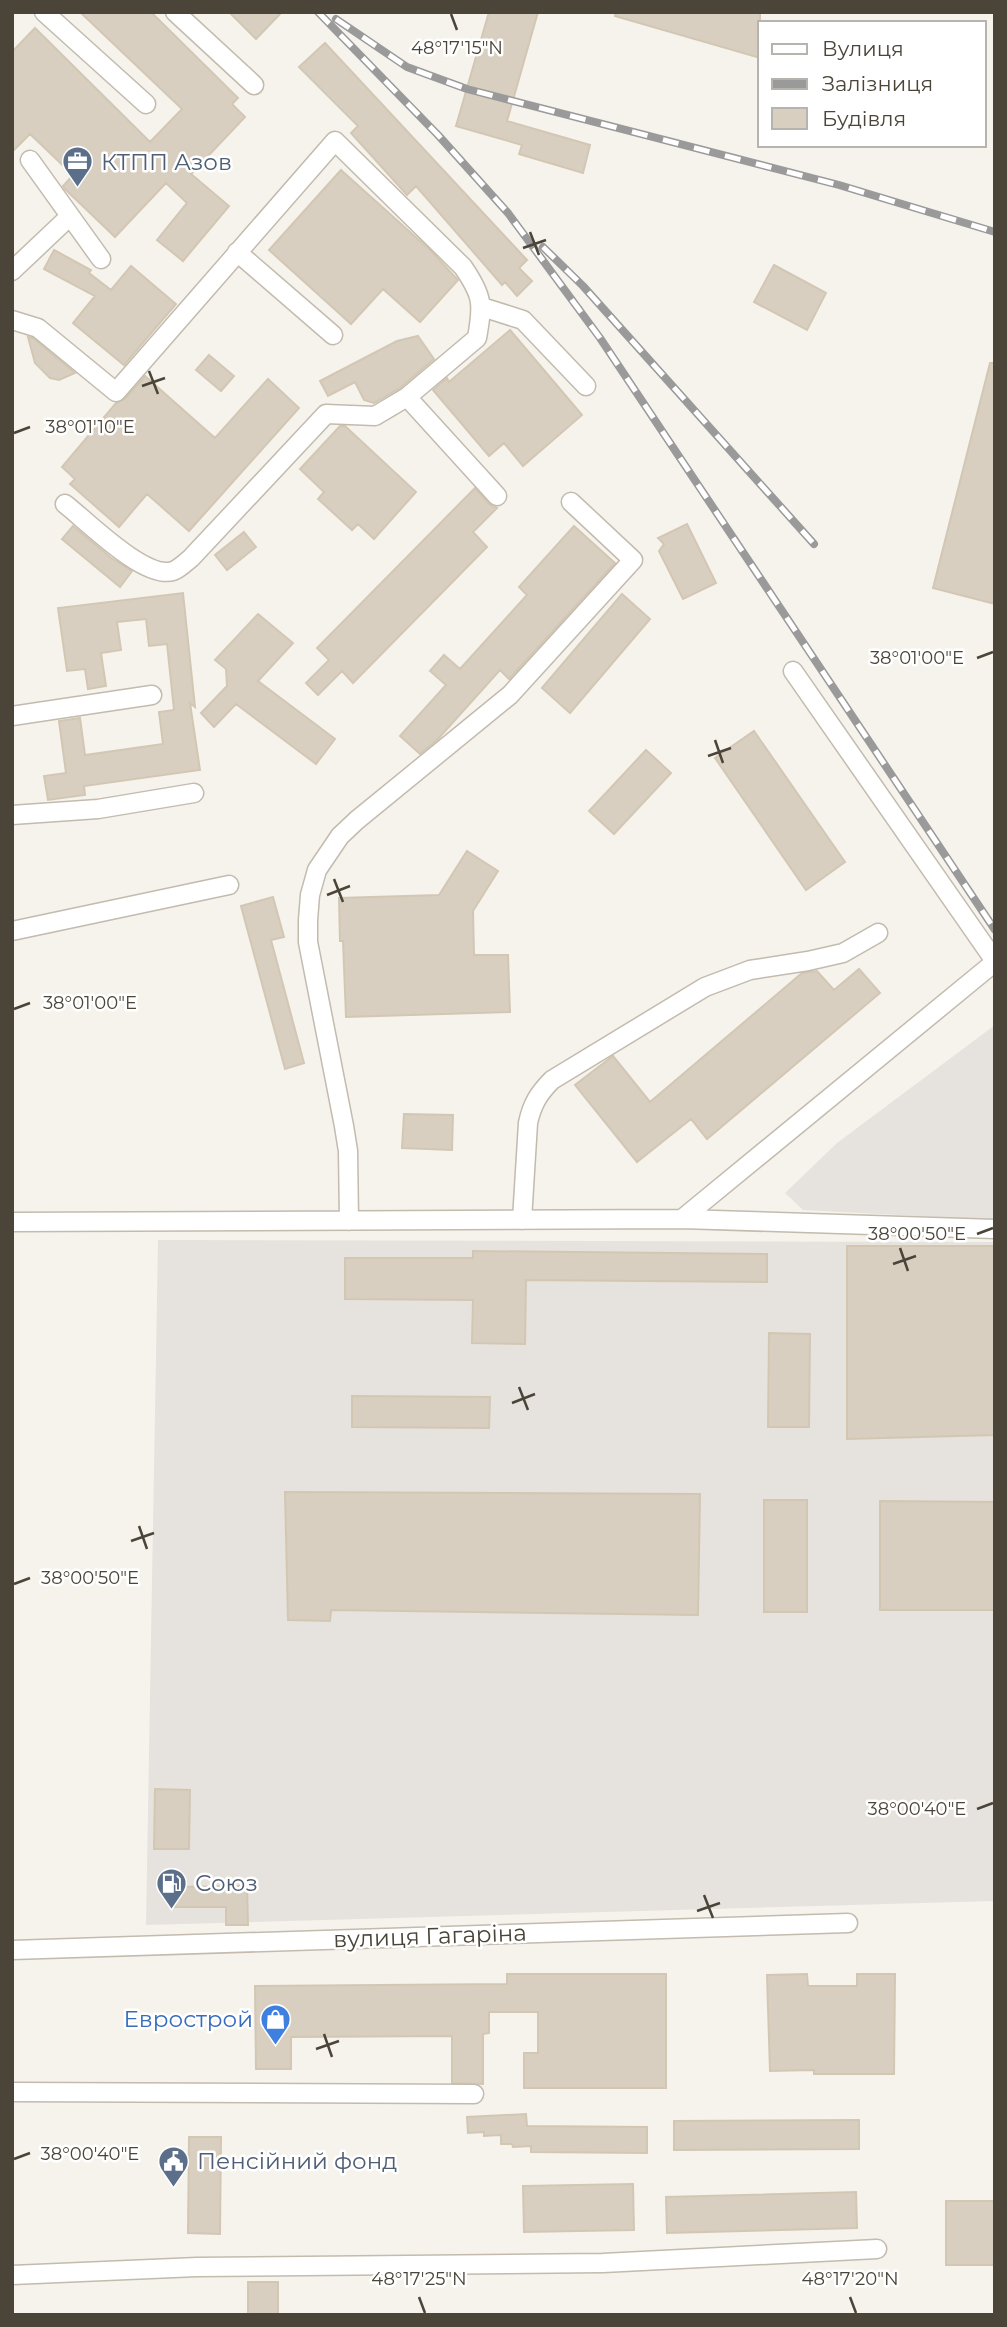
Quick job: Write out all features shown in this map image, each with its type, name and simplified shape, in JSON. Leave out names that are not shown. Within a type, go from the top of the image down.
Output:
[{"type":"street","points":[[44,12],[146,104]]},
{"type":"street","points":[[176,12],[254,85]]},
{"type":"street","points":[[12,320],[38,328],[116,392],[335,141],[463,267],[476,285],[482,307],[477,338],[407,397],[375,416],[326,414],[191,558],[174,571],[156,572],[140,565],[65,503]]},
{"type":"street","points":[[30,160],[101,260]]},
{"type":"street","points":[[12,271],[69,217]]},
{"type":"street","points":[[237,252],[333,335]]},
{"type":"street","points":[[482,307],[523,320],[586,386]]},
{"type":"street","points":[[407,397],[497,496]]},
{"type":"street","points":[[349,1221],[348,1151],[308,942],[310,895],[317,870],[340,836],[357,820],[527,679],[632,560],[571,502]]},
{"type":"street","points":[[682,1219],[995,961],[793,671]]},
{"type":"street","points":[[12,716],[152,695]]},
{"type":"street","points":[[12,815],[98,809],[194,793]]},
{"type":"street","points":[[12,931],[229,885]]},
{"type":"street","points":[[522,1220],[530,1115],[540,1092],[552,1080],[705,987],[750,970],[843,953],[878,933]]},
{"type":"street","points":[[12,1222],[682,1219],[995,1229]]},
{"type":"street","name":"вулиця Гагаріна","points":[[12,1950],[848,1923]]},
{"type":"street","points":[[12,2092],[474,2094]]},
{"type":"street","points":[[12,2275],[197,2267],[603,2263],[877,2249]]},
{"type":"shaded area","points":[[995,1025],[995,1220],[803,1210],[785,1193],[837,1143]]},
{"type":"shaded area","points":[[158,1240],[995,1242],[995,1901],[146,1925]]},
{"type":"building","points":[[80,12],[151,12],[238,98],[232,104],[245,117],[191,174],[229,206],[183,261],[157,240],[187,203],[166,183],[115,237],[65,189],[63,186],[73,175],[30,134],[12,152],[12,52],[35,28],[150,142],[182,109]]},
{"type":"building","points":[[229,12],[282,12],[256,39]]},
{"type":"building","points":[[489,12],[538,12],[507,121],[590,145],[583,173],[519,154],[522,145],[456,126]]},
{"type":"building","points":[[616,12],[760,12],[758,57],[615,16]]},
{"type":"building","points":[[325,43],[527,260],[519,268],[532,281],[517,296],[505,282],[502,285],[416,186],[407,195],[351,133],[358,126],[299,67]]},
{"type":"building","points":[[341,170],[430,250],[458,280],[420,322],[383,289],[351,324],[269,250]]},
{"type":"building","points":[[54,250],[91,270],[89,273],[111,290],[131,266],[176,304],[124,365],[73,323],[95,296],[44,269]]},
{"type":"building","points":[[774,265],[826,293],[807,330],[754,302]]},
{"type":"building","points":[[510,330],[582,415],[523,466],[504,443],[489,456],[433,390],[447,378],[449,382]]},
{"type":"building","points":[[418,336],[434,359],[400,388],[374,403],[364,400],[355,382],[328,396],[320,381],[397,341]]},
{"type":"building","points":[[28,337],[33,338],[75,373],[59,380],[50,378],[35,363]]},
{"type":"building","points":[[209,355],[234,376],[221,391],[196,370]]},
{"type":"building","points":[[990,363],[995,363],[995,604],[933,588]]},
{"type":"building","points":[[145,376],[215,438],[268,379],[299,408],[189,531],[147,494],[119,527],[70,484],[75,479],[62,467],[116,403],[125,399]]},
{"type":"building","points":[[340,426],[345,426],[416,492],[374,539],[358,524],[352,530],[318,499],[324,492],[300,469]]},
{"type":"building","points":[[475,488],[489,504],[497,508],[473,532],[487,547],[353,683],[342,671],[318,695],[306,683],[329,660],[317,648]]},
{"type":"building","points":[[687,524],[716,583],[683,599],[659,551],[664,544],[658,538]]},
{"type":"building","points":[[73,526],[110,557],[132,571],[120,587],[62,539]]},
{"type":"building","points":[[574,526],[615,563],[509,679],[500,670],[438,739],[420,754],[400,736],[446,685],[430,671],[444,655],[460,669],[527,595],[519,587]]},
{"type":"building","points":[[244,532],[256,547],[227,570],[215,555]]},
{"type":"building","points":[[183,593],[195,707],[190,703],[200,770],[84,786],[85,795],[48,800],[44,776],[66,773],[59,721],[80,718],[85,755],[163,744],[159,712],[174,710],[167,644],[149,646],[146,619],[117,622],[121,650],[101,653],[106,686],[88,689],[85,669],[67,671],[58,608]]},
{"type":"building","points":[[622,594],[650,619],[570,713],[542,688]]},
{"type":"building","points":[[258,614],[293,643],[258,681],[335,739],[316,764],[236,704],[214,727],[201,713],[227,686],[226,669],[215,660]]},
{"type":"building","points":[[754,731],[845,862],[806,890],[715,758]]},
{"type":"building","points":[[646,750],[671,773],[614,834],[589,811]]},
{"type":"building","points":[[467,851],[498,871],[473,911],[474,955],[508,955],[510,1012],[346,1017],[339,898],[439,895]]},
{"type":"building","points":[[273,897],[284,937],[271,940],[304,1063],[285,1069],[241,906]]},
{"type":"building","points":[[859,969],[880,993],[707,1139],[691,1119],[637,1162],[575,1085],[613,1056],[650,1102],[802,973],[817,971],[834,990]]},
{"type":"building","points":[[404,1114],[453,1115],[452,1150],[402,1148]]},
{"type":"building","points":[[847,1246],[995,1246],[995,1435],[847,1439]]},
{"type":"building","points":[[473,1251],[767,1254],[767,1282],[526,1280],[525,1344],[472,1343],[473,1300],[345,1299],[345,1258],[473,1258]]},
{"type":"building","points":[[769,1333],[810,1334],[809,1427],[768,1427]]},
{"type":"building","points":[[352,1396],[490,1397],[489,1428],[352,1427]]},
{"type":"building","points":[[285,1492],[700,1494],[698,1615],[331,1610],[330,1621],[288,1620]]},
{"type":"building","points":[[764,1500],[807,1500],[807,1612],[764,1612]]},
{"type":"building","points":[[880,1501],[995,1502],[995,1610],[880,1610]]},
{"type":"building","points":[[155,1789],[190,1790],[189,1849],[154,1849]]},
{"type":"building","points":[[247,1886],[248,1925],[226,1925],[226,1907],[175,1907],[175,1887]]},
{"type":"building","points":[[507,1974],[666,1974],[666,2088],[524,2088],[524,2053],[538,2053],[538,2012],[489,2012],[489,2033],[483,2034],[483,2084],[452,2083],[452,2036],[291,2037],[291,2069],[256,2069],[255,1986],[507,1984]]},
{"type":"building","points":[[807,1974],[808,1986],[857,1986],[857,1974],[895,1974],[894,2074],[770,2071],[767,1975]]},
{"type":"building","points":[[526,2114],[527,2126],[647,2127],[647,2153],[531,2152],[531,2146],[513,2147],[512,2144],[501,2144],[501,2135],[468,2133],[467,2117]]},
{"type":"building","points":[[859,2120],[859,2149],[674,2150],[674,2121]]},
{"type":"building","points":[[189,2137],[221,2137],[220,2234],[188,2233]]},
{"type":"building","points":[[633,2184],[634,2230],[524,2232],[523,2186]]},
{"type":"building","points":[[856,2192],[857,2228],[667,2233],[666,2197]]},
{"type":"building","points":[[946,2201],[995,2201],[995,2265],[946,2265]]},
{"type":"building","points":[[248,2282],[278,2282],[278,2315],[248,2315]]},
{"type":"railway","points":[[318,12],[438,135],[508,213],[600,338],[995,930]]},
{"type":"railway","points":[[336,19],[407,67],[467,89],[839,185],[995,232]]},
{"type":"railway","points":[[543,247],[583,286],[814,544]]},
{"type":"place","name":"КТПП Азов","points":[[78,189]]},
{"type":"place","name":"Союз","points":[[172,1910]]},
{"type":"place","name":"Еврострой","points":[[276,2046]]},
{"type":"place","name":"Пенсійний фонд","points":[[174,2188]]}]
